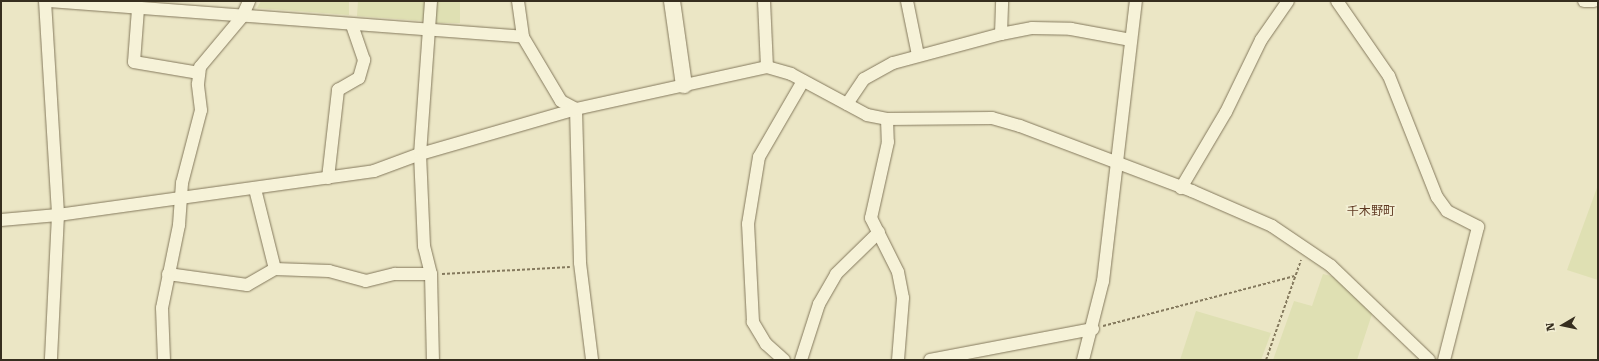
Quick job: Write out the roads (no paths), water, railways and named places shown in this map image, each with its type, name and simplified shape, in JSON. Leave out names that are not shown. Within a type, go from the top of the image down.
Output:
[{"type":"street","points":[[45,1],[58,216],[51,360]]},
{"type":"street","points":[[49,1],[242,17],[522,37]]},
{"type":"street","points":[[164,360],[162,308],[179,225],[179,200],[201,110],[199,73],[242,17],[249,1]]},
{"type":"street","points":[[431,1],[420,154],[424,246],[431,274],[433,360]]},
{"type":"street","points":[[518,1],[522,37],[561,101],[576,109]]},
{"type":"street","points":[[672,1],[684,85]]},
{"type":"street","points":[[764,1],[767,67]]},
{"type":"street","points":[[907,1],[918,55]]},
{"type":"street","points":[[1001,34],[1002,1]]},
{"type":"street","points":[[1083,360],[1093,329],[1104,281],[1136,1]]},
{"type":"street","points":[[1181,188],[1226,112],[1261,40],[1288,1]]},
{"type":"street","points":[[1337,1],[1389,76],[1437,197],[1447,211],[1478,227],[1444,360]]},
{"type":"street","points":[[1584,1],[1594,1]]},
{"type":"street","points":[[138,9],[134,62],[199,73]]},
{"type":"street","points":[[328,178],[338,90],[359,78],[364,60],[352,25]]},
{"type":"street","points":[[847,104],[864,79],[893,63],[918,55],[1001,34],[1032,28],[1071,30],[1131,40]]},
{"type":"street","points":[[1,220],[58,216],[179,200],[374,171],[420,154],[576,109],[767,67],[791,74],[803,82],[868,115],[887,119],[992,118],[1181,188],[1272,226],[1331,266],[1429,360]]},
{"type":"street","points":[[784,360],[766,344],[753,322],[748,224],[759,157],[803,82]]},
{"type":"street","points":[[576,109],[580,266],[592,360]]},
{"type":"street","points":[[887,119],[888,142],[871,205],[871,218],[898,272],[903,298],[898,360]]},
{"type":"street","points":[[255,189],[275,269]]},
{"type":"street","points":[[801,360],[819,304],[836,274],[879,232]]},
{"type":"street","points":[[168,274],[247,286],[275,269],[329,271],[366,280],[395,274],[431,274]]},
{"type":"street","points":[[930,360],[1093,329]]},
{"type":"district","name":"千木野町","points":[[1371,212]]}]
